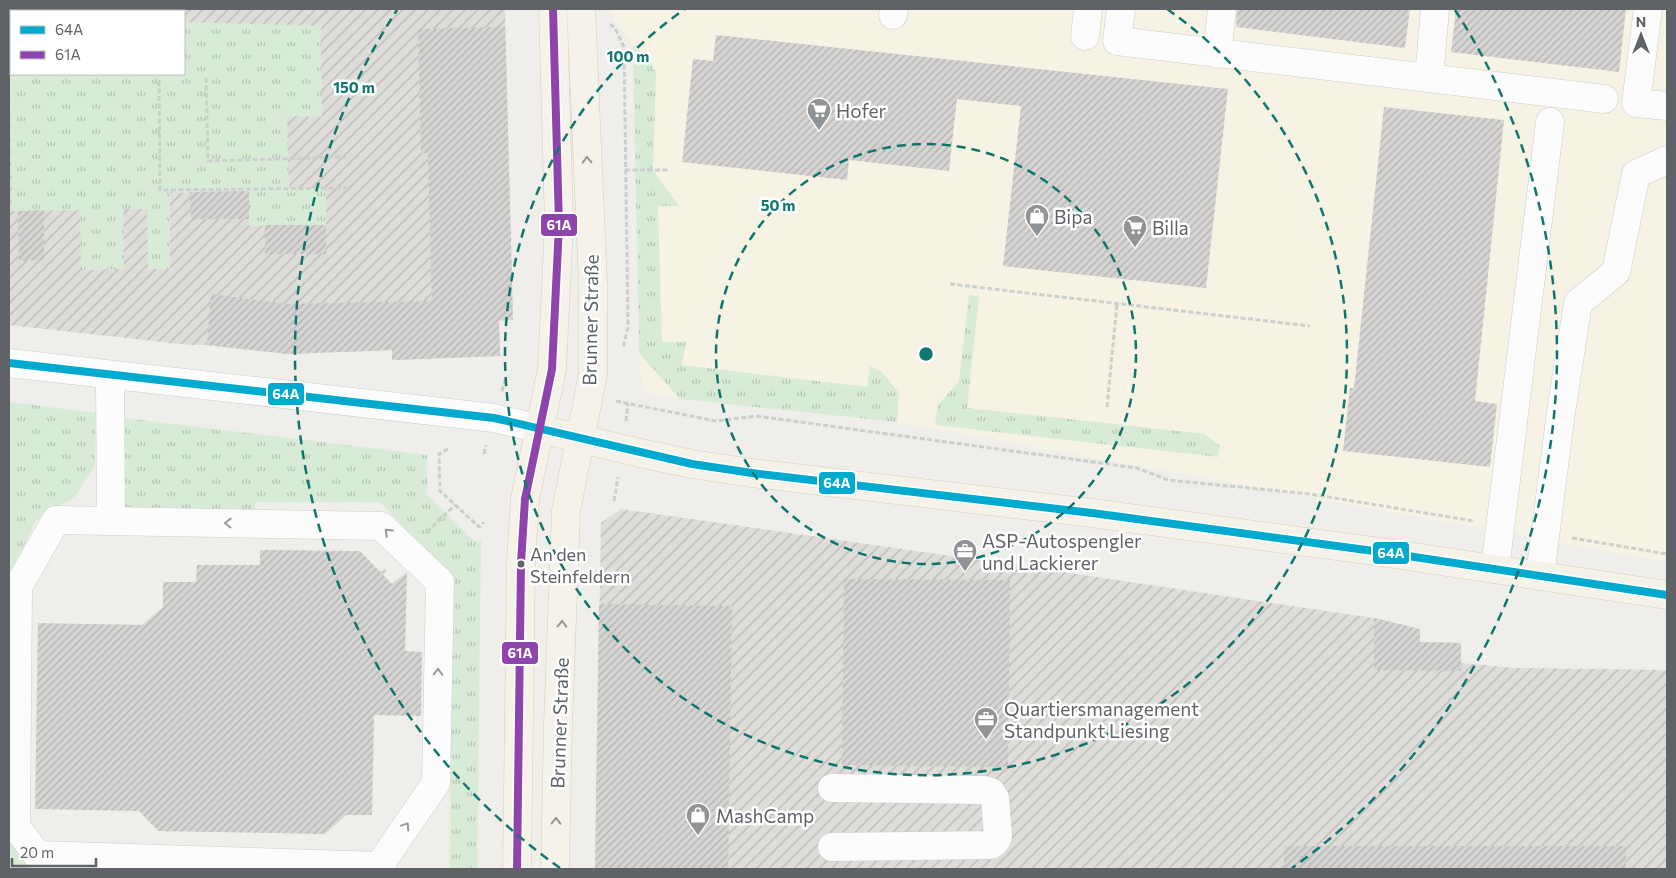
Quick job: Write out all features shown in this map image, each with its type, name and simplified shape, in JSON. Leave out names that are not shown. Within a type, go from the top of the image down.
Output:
[{"type":"main road","name":"Brunner Straße","points":[[517,869],[521,563],[525,499],[552,369],[559,225],[553,9]]},
{"type":"main road","name":"Brunner Straße","points":[[555,869],[566,511],[593,374],[594,336],[581,9]]},
{"type":"main road","points":[[540,429],[692,464],[752,473],[1092,513],[1667,595]]},
{"type":"street","points":[[1085,36],[1088,9]]},
{"type":"street","points":[[1121,9],[1117,41],[1604,99]]},
{"type":"street","points":[[1217,54],[1222,9]]},
{"type":"street","points":[[1429,78],[1435,9]]},
{"type":"street","points":[[1648,9],[1636,103],[1667,106]]},
{"type":"street","points":[[1495,569],[1550,122]]},
{"type":"street","points":[[1540,576],[1560,419],[1578,303],[1616,272],[1636,174],[1667,160]]},
{"type":"street","points":[[9,363],[494,418],[540,429]]},
{"type":"street","points":[[110,375],[111,520]]},
{"type":"street","points":[[56,520],[111,520],[381,526],[440,582],[436,782],[380,868],[37,856],[16,826],[18,588],[56,520]]},
{"type":"street","points":[[832,788],[984,790],[991,792],[995,798],[998,836],[991,845],[832,847]]},
{"type":"path","points":[[609,23],[615,28],[624,47],[628,326],[622,354]]},
{"type":"path","points":[[206,78],[208,161],[346,157]]},
{"type":"path","points":[[159,81],[160,190],[346,188]]},
{"type":"path","points":[[625,170],[669,170]]},
{"type":"path","points":[[950,284],[1310,326]]},
{"type":"path","points":[[1106,407],[1118,304]]},
{"type":"path","points":[[617,393],[616,401],[716,421],[756,416],[1137,468],[1168,480],[1310,494],[1501,526]]},
{"type":"path","points":[[448,449],[440,454],[440,491],[479,527],[484,522]]},
{"type":"path","points":[[423,536],[455,505]]},
{"type":"path","points":[[1545,533],[1667,554]]},
{"type":"shaded area","points":[[9,9],[505,9],[513,320],[499,321],[500,356],[392,360],[392,350],[288,354],[207,345],[189,345],[9,325]]},
{"type":"shaded area","points":[[607,9],[1667,9],[1667,562],[897,422],[680,399],[646,392],[640,371],[633,46]]},
{"type":"shaded area","points":[[621,509],[1374,618],[1420,629],[1420,642],[1461,643],[1461,663],[1516,668],[1667,670],[1667,869],[595,869],[601,523]]},
{"type":"green space","points":[[9,17],[10,75],[185,75],[185,22],[321,26],[322,117],[287,116],[289,188],[326,188],[326,225],[249,226],[249,191],[170,193],[170,269],[148,269],[147,209],[123,209],[124,269],[81,270],[80,210],[12,211]]},
{"type":"green space","points":[[633,46],[648,57],[656,73],[653,170],[679,206],[658,206],[662,342],[686,342],[682,365],[867,387],[870,366],[882,372],[899,393],[897,422],[680,399],[639,353]]},
{"type":"green space","points":[[969,295],[979,296],[967,408],[1205,434],[1220,446],[1218,457],[935,425],[938,405],[959,381]]},
{"type":"green space","points":[[9,402],[96,413],[95,465],[75,497],[36,520],[9,577]]},
{"type":"green space","points":[[124,418],[427,455],[427,494],[473,540],[481,540],[477,869],[450,869],[452,578],[380,502],[255,502],[254,512],[123,508]]},
{"type":"green space","points":[[9,833],[38,869],[9,869]]},
{"type":"building","points":[[1237,9],[1410,9],[1405,48],[1236,27]]},
{"type":"building","points":[[1456,9],[1626,9],[1619,72],[1451,52]]},
{"type":"building","points":[[505,27],[513,320],[499,320],[500,356],[392,360],[392,350],[288,354],[207,345],[211,294],[287,304],[432,301],[428,153],[421,153],[418,29]]},
{"type":"building","points":[[716,35],[1228,89],[1206,288],[1003,266],[1021,106],[957,99],[949,171],[849,160],[847,180],[682,162],[693,59],[713,61]]},
{"type":"building","points":[[1384,107],[1504,120],[1475,401],[1497,404],[1490,467],[1343,451],[1350,388],[1354,388]]},
{"type":"building","points":[[249,191],[249,219],[191,219],[190,192]]},
{"type":"building","points":[[44,210],[44,260],[19,261],[18,211]]},
{"type":"building","points":[[265,225],[326,225],[326,254],[265,254]]},
{"type":"building","points":[[260,550],[360,551],[392,584],[407,572],[405,651],[422,652],[421,716],[374,715],[372,815],[346,815],[325,834],[158,831],[139,811],[35,809],[38,623],[142,625],[163,607],[163,582],[196,582],[197,565],[260,565]]},
{"type":"building","points":[[844,579],[1010,580],[1008,767],[842,765]]},
{"type":"building","points":[[599,604],[732,606],[728,869],[595,869]]},
{"type":"building","points":[[1374,618],[1420,629],[1420,642],[1461,643],[1461,671],[1374,670]]},
{"type":"building","points":[[1284,846],[1626,846],[1626,869],[1284,869]]},
{"type":"transit line","name":"61A","points":[[517,869],[521,563],[525,499],[552,369],[559,225],[553,9]]},
{"type":"transit line","name":"64A","points":[[9,363],[494,418],[692,464],[752,473],[1092,513],[1381,552],[1667,595]]},
{"type":"place","name":"Hofer","points":[[819,131]]},
{"type":"place","name":"Bipa","points":[[1037,237]]},
{"type":"place","name":"Billa","points":[[1135,248]]},
{"type":"place","name":"An den Steinfeldern","points":[[521,564]]},
{"type":"place","name":"ASP-Autospengler und Lackierer","points":[[965,572]]},
{"type":"place","name":"Quartiersmanagement Standpunkt Liesing","points":[[986,740]]},
{"type":"place","name":"MashCamp","points":[[698,836]]}]
